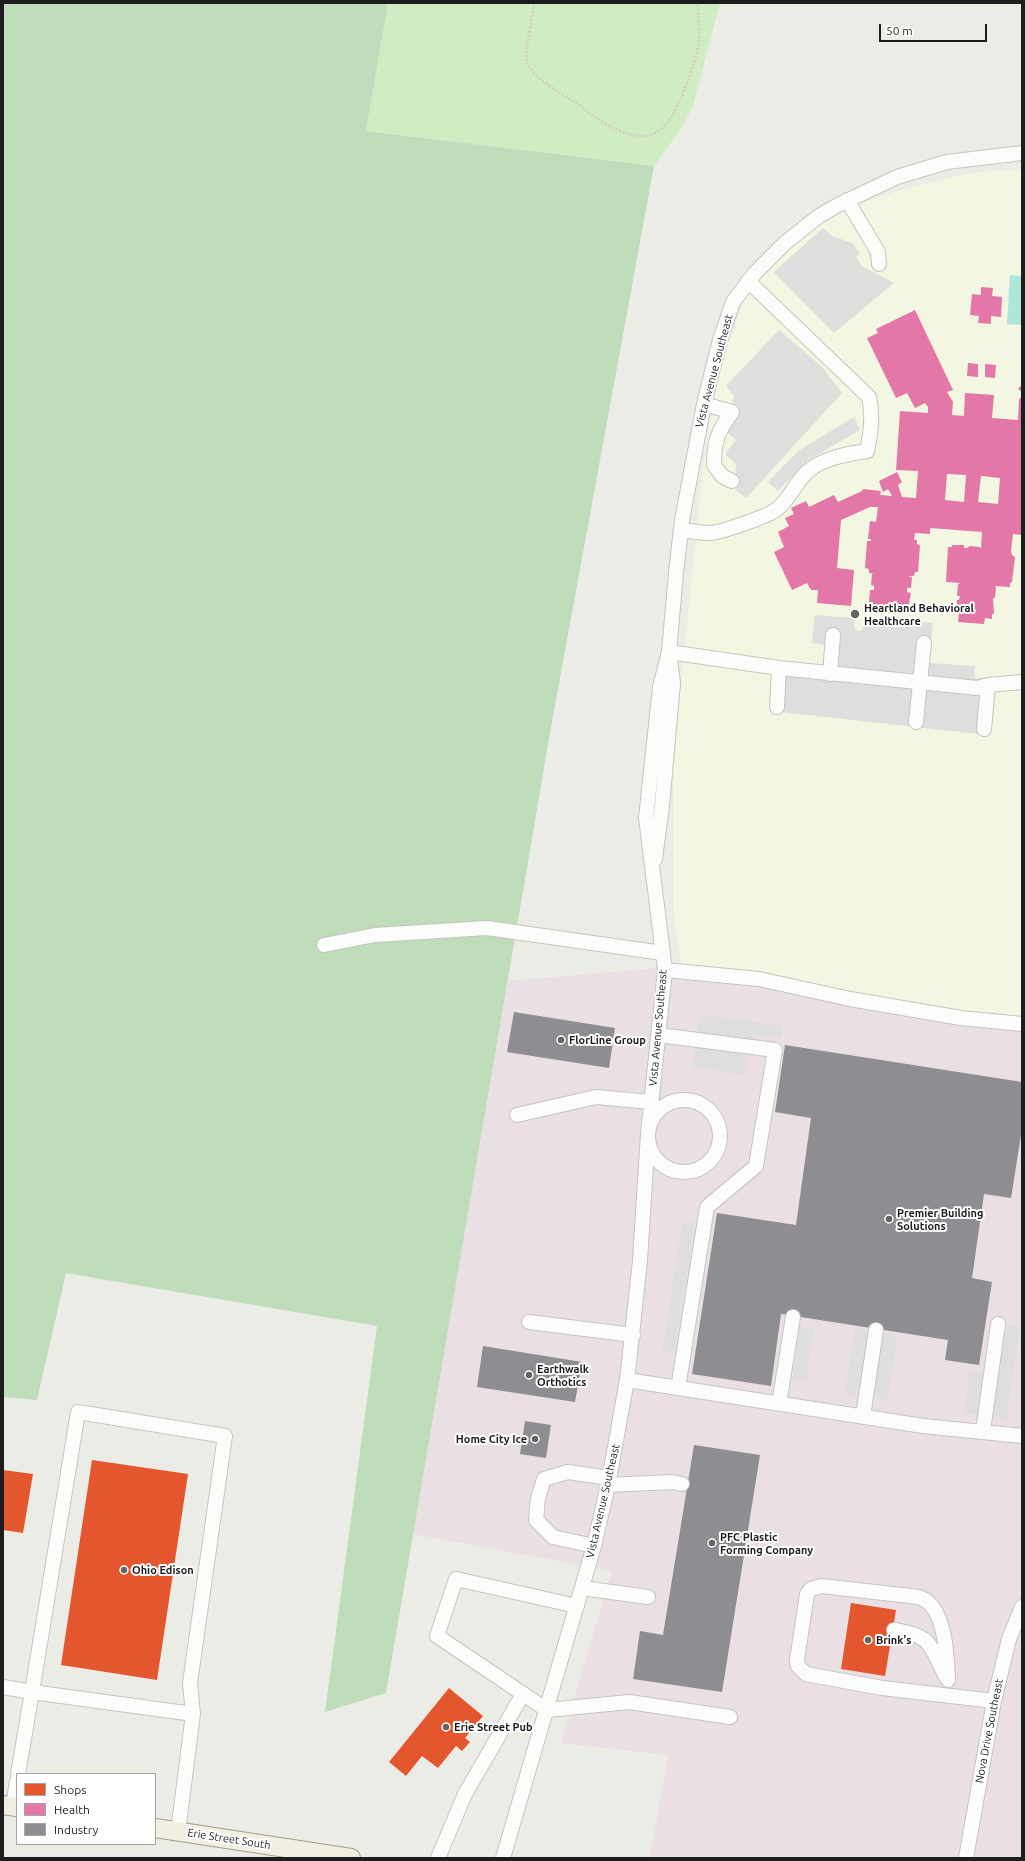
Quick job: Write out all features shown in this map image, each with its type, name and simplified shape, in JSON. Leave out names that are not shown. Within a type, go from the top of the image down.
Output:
[{"type":"main road","name":"Erie Street South","points":[[156,1828],[351,1858]]},
{"type":"street","name":"Vista Avenue Southeast","points":[[503,1858],[594,1546],[627,1380],[640,1261],[648,1134],[665,970],[653,875],[662,806],[673,683],[670,652],[681,530],[704,404],[727,318],[733,302],[748,281],[769,257],[819,216],[847,200],[897,177],[947,162],[1022,153]]},
{"type":"street","points":[[847,200],[878,252],[879,264]]},
{"type":"street","points":[[681,530],[711,533],[739,525],[775,511],[786,502],[808,471],[827,461],[849,453],[867,451],[872,432],[872,411],[869,396],[748,281]]},
{"type":"street","points":[[704,404],[732,412],[720,428],[717,437],[714,464],[722,476],[732,481]]},
{"type":"street","points":[[830,674],[833,635]]},
{"type":"street","points":[[916,722],[924,644]]},
{"type":"street","points":[[670,652],[830,674],[978,688],[988,685],[1022,682]]},
{"type":"street","points":[[776,707],[779,668]]},
{"type":"street","points":[[984,729],[988,685]]},
{"type":"street","points":[[324,945],[375,935],[487,928],[663,953]]},
{"type":"street","points":[[665,970],[759,979],[850,999],[954,1016],[1022,1024]]},
{"type":"street","points":[[659,1035],[775,1050],[756,1166],[707,1207],[678,1388]]},
{"type":"street","points":[[517,1115],[596,1097],[651,1102]]},
{"type":"street","name":"Vista Avenue Southeast","points":[[679,1100],[691,1100],[703,1104],[712,1112],[718,1123],[720,1135],[719,1147],[709,1162],[695,1171],[683,1173],[671,1170],[661,1165],[653,1156],[649,1145],[648,1134],[650,1122],[657,1111],[667,1104],[679,1100]]},
{"type":"street","points":[[779,1404],[793,1317]]},
{"type":"street","points":[[529,1322],[633,1335]]},
{"type":"street","points":[[983,1431],[998,1324]]},
{"type":"street","points":[[863,1416],[876,1330]]},
{"type":"street","points":[[627,1380],[923,1426],[1022,1436]]},
{"type":"street","points":[[18,1773],[78,1412],[225,1436],[190,1683],[193,1714],[178,1832]]},
{"type":"street","points":[[594,1546],[552,1537],[536,1520],[538,1498],[544,1479],[568,1472],[608,1481],[672,1482],[682,1484]]},
{"type":"street","points":[[577,1606],[456,1579],[437,1636],[547,1710],[629,1702],[730,1717]]},
{"type":"street","points":[[948,1680],[947,1656],[939,1617],[928,1602],[918,1597],[821,1586],[811,1589],[807,1594],[797,1660],[798,1666],[806,1674],[882,1688],[994,1701]]},
{"type":"street","points":[[582,1588],[648,1597]]},
{"type":"street","name":"Nova Drive Southeast","points":[[966,1858],[994,1701],[1010,1639],[1022,1607]]},
{"type":"street","points":[[894,1630],[914,1633],[925,1639],[956,1697]]},
{"type":"street","points":[[3,1687],[193,1714]]},
{"type":"street","points":[[438,1858],[466,1794],[523,1694]]},
{"type":"street","points":[[11,1806],[16,1784]]},
{"type":"path","points":[[534,3],[527,59],[533,72],[607,124],[629,133],[642,136],[653,134],[663,127],[672,116],[678,104],[698,50],[698,3]]},
{"type":"shaded area","name":"Heartland Behavioral Healthcare","points":[[1022,169],[1022,1027],[681,966],[673,908],[673,761],[703,468],[719,372],[745,298],[787,249],[835,213],[900,190],[970,173]]},
{"type":"shaded area","points":[[823,228],[832,236],[852,243],[860,253],[856,257],[862,266],[894,283],[834,333],[774,272]]},
{"type":"shaded area","points":[[1010,275],[1022,276],[1022,325],[1007,324]]},
{"type":"shaded area","points":[[779,330],[822,367],[842,393],[746,498],[735,490],[736,464],[725,454],[736,440],[727,432],[734,396],[726,386]]},
{"type":"shaded area","points":[[854,417],[860,430],[808,460],[778,491],[768,482],[798,451]]},
{"type":"shaded area","points":[[815,615],[854,618],[855,630],[862,631],[865,618],[933,623],[929,663],[975,666],[974,678],[993,679],[988,735],[772,711],[777,661],[822,666],[826,645],[812,643]]},
{"type":"shaded area","points":[[681,966],[1022,1027],[1022,1858],[650,1858],[668,1755],[561,1743],[612,1571],[413,1534],[508,981]]},
{"type":"shaded area","points":[[700,1014],[782,1026],[781,1038],[752,1034],[746,1075],[693,1067]]},
{"type":"shaded area","points":[[695,1221],[675,1349],[662,1353],[682,1226]]},
{"type":"shaded area","points":[[1007,1325],[1020,1327],[1006,1419],[964,1413],[970,1371],[999,1375]]},
{"type":"shaded area","points":[[800,1327],[814,1329],[806,1381],[793,1379]]},
{"type":"shaded area","points":[[855,1328],[897,1335],[888,1400],[845,1394]]},
{"type":"green space","points":[[3,3],[388,3],[366,131],[654,166],[551,727],[386,1693],[325,1712],[377,1326],[66,1273],[37,1400],[3,1397]]},
{"type":"green space","points":[[388,3],[720,3],[693,106],[683,126],[654,166],[366,131]]},
{"type":"building: Shops","name":"Ohio Edison","points":[[92,1460],[188,1474],[157,1680],[61,1665]]},
{"type":"building: Shops","points":[[3,1470],[33,1474],[23,1533],[3,1530]]},
{"type":"building: Shops","name":"Brink's","points":[[851,1603],[896,1610],[885,1676],[841,1669]]},
{"type":"building: Shops","name":"Erie Street Pub","points":[[449,1688],[483,1716],[465,1738],[470,1742],[462,1751],[456,1746],[438,1768],[422,1756],[406,1776],[389,1762]]},
{"type":"building: Health","points":[[981,287],[993,288],[992,296],[1002,297],[1001,317],[991,316],[991,324],[978,323],[979,316],[970,315],[972,294],[981,295]]},
{"type":"building: Health","points":[[915,310],[953,390],[947,392],[953,402],[952,415],[964,416],[965,393],[994,395],[992,418],[1018,420],[1019,400],[1022,395],[1022,535],[1013,534],[1011,551],[1012,555],[1015,557],[1010,587],[994,586],[996,587],[995,598],[993,598],[994,614],[992,614],[992,619],[985,618],[984,624],[958,622],[959,612],[956,612],[957,600],[959,600],[960,596],[957,596],[958,584],[961,583],[946,582],[948,547],[952,547],[952,545],[964,545],[964,548],[968,548],[969,546],[980,547],[981,549],[982,532],[930,528],[930,534],[915,533],[914,540],[917,540],[917,544],[920,545],[918,572],[915,572],[914,576],[908,576],[912,577],[911,588],[907,588],[907,592],[911,593],[909,604],[906,604],[906,608],[899,608],[899,614],[872,612],[873,602],[869,602],[870,590],[874,590],[874,586],[871,585],[872,574],[875,574],[869,573],[869,569],[865,568],[867,541],[871,541],[871,539],[868,539],[870,521],[876,522],[878,507],[870,507],[841,520],[837,568],[854,570],[851,606],[817,603],[818,590],[811,590],[807,583],[792,590],[774,552],[784,547],[778,532],[789,526],[785,518],[794,514],[791,508],[806,501],[809,507],[834,495],[838,502],[862,491],[863,489],[881,491],[880,495],[892,496],[888,489],[883,492],[879,481],[897,472],[902,482],[898,485],[902,497],[916,498],[918,471],[896,470],[900,411],[928,413],[928,407],[925,403],[915,408],[907,393],[896,398],[867,338],[878,333],[876,329]],"holes":[[[947,474],[966,475],[964,502],[945,500]],[[981,476],[1000,478],[998,504],[978,502]]]},
{"type":"building: Health","points":[[968,363],[978,364],[978,377],[967,376]]},
{"type":"building: Health","points":[[985,364],[996,365],[995,378],[985,377]]},
{"type":"building: Health","points":[[1022,384],[1022,392],[1018,389]]},
{"type":"building: Industry","name":"FlorLine Group","points":[[514,1012],[615,1028],[609,1068],[507,1052]]},
{"type":"building: Industry","name":"Premier Building Solutions","points":[[785,1045],[1022,1082],[1022,1129],[1011,1198],[984,1194],[972,1278],[992,1282],[979,1365],[945,1360],[948,1340],[781,1314],[771,1386],[692,1374],[717,1213],[796,1225],[811,1118],[775,1112]]},
{"type":"building: Industry","name":"Earthwalk Orthotics","points":[[483,1346],[582,1362],[575,1402],[477,1387]]},
{"type":"building: Industry","name":"Home City Ice","points":[[525,1421],[551,1425],[546,1458],[520,1454]]},
{"type":"building: Industry","name":"PFC Plastic Forming Company","points":[[694,1445],[760,1455],[722,1692],[633,1679],[640,1631],[663,1635]]},
{"type":"place","name":"Heartland Behavioral Healthcare","points":[[855,614]]},
{"type":"place","name":"FlorLine Group","points":[[561,1040]]},
{"type":"place","name":"Premier Building Solutions","points":[[889,1219]]},
{"type":"place","name":"Earthwalk Orthotics","points":[[529,1375]]},
{"type":"place","name":"Home City Ice","points":[[535,1439]]},
{"type":"place","name":"PFC Plastic Forming Company","points":[[712,1543]]},
{"type":"place","name":"Ohio Edison","points":[[124,1570]]},
{"type":"place","name":"Brink's","points":[[868,1640]]},
{"type":"place","name":"Erie Street Pub","points":[[446,1727]]}]
